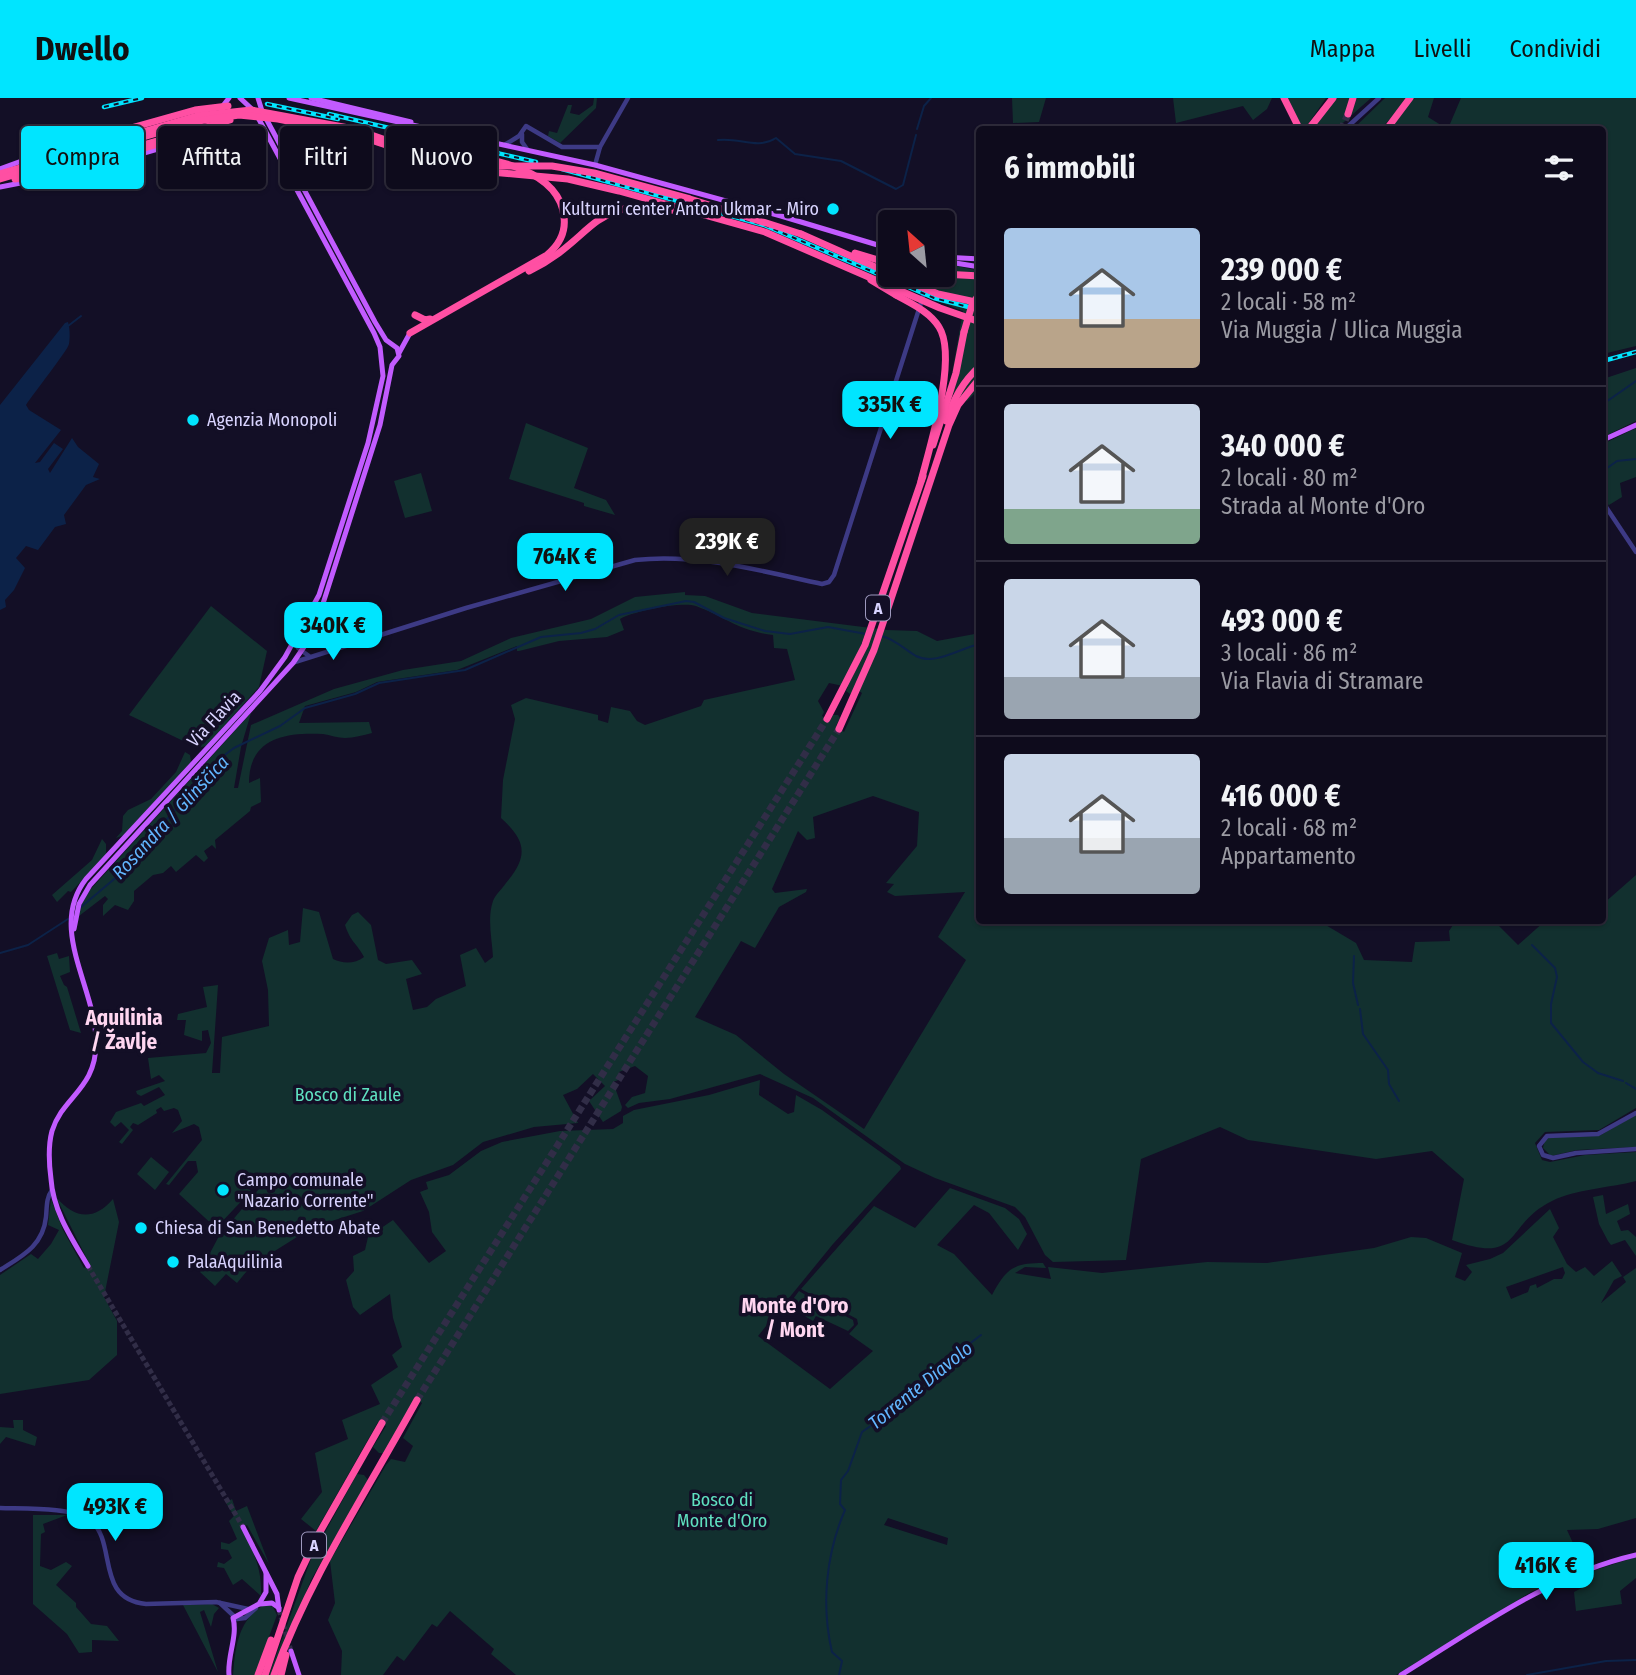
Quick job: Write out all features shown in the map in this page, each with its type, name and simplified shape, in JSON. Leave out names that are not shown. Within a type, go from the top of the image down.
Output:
[{"type":"highway","points":[[1281,98],[1283,111],[1294,126]]},
{"type":"highway","points":[[1312,126],[1331,98]]},
{"type":"highway","points":[[1348,114],[1353,98]]},
{"type":"highway","points":[[1389,126],[1410,98]]},
{"type":"highway","points":[[140,126],[195,110],[242,106],[339,126]]},
{"type":"highway","points":[[0,171],[204,114],[239,109],[270,112]]},
{"type":"highway","points":[[0,180],[205,119],[239,115],[278,118],[353,134],[458,169],[592,184],[765,232],[865,276],[976,319]]},
{"type":"highway","points":[[144,143],[214,122],[243,118],[278,118]]},
{"type":"highway","points":[[372,134],[424,148],[503,162],[545,184],[561,204],[564,230],[552,251],[530,268]]},
{"type":"highway","points":[[372,135],[470,166],[552,166],[594,173],[701,202],[878,260]]},
{"type":"highway","points":[[0,180],[65,171],[158,144]]},
{"type":"highway","points":[[410,333],[557,254],[599,219],[625,207],[679,211],[765,232]]},
{"type":"highway","points":[[801,234],[878,268]]},
{"type":"highway","points":[[956,275],[976,276]]},
{"type":"highway","name":"A","points":[[865,276],[928,315],[939,327],[946,341],[946,367],[921,481]]},
{"type":"highway","points":[[922,287],[938,294],[976,302]]},
{"type":"highway","name":"A","points":[[827,719],[865,645],[956,373],[967,318],[976,300]]},
{"type":"highway","points":[[415,315],[425,320],[432,319]]},
{"type":"highway","name":"A","points":[[839,729],[874,650],[955,396],[976,370]]},
{"type":"highway","name":"A","points":[[936,459],[958,405],[976,383]]},
{"type":"highway","name":"A","points":[[274,1675],[321,1567],[417,1400]]},
{"type":"highway","name":"A","points":[[265,1675],[293,1591],[317,1536],[382,1423]]},
{"type":"highway","points":[[258,1675],[293,1591]]},
{"type":"highway","points":[[281,1675],[293,1629]]},
{"type":"main road","points":[[203,126],[228,100],[256,98],[375,323],[399,353]]},
{"type":"main road","points":[[289,98],[422,126]]},
{"type":"main road","points":[[311,98],[423,126]]},
{"type":"main road","name":"Via Flavia","points":[[73,943],[71,915],[76,896],[86,879],[260,691],[295,639],[324,581],[374,424],[382,384],[381,355],[370,326],[255,112],[242,99]]},
{"type":"main road","points":[[144,132],[219,110]]},
{"type":"main road","points":[[497,142],[781,216],[878,245]]},
{"type":"main road","points":[[0,171],[21,162]]},
{"type":"main road","points":[[0,187],[21,183]]},
{"type":"main road","points":[[956,260],[976,259]]},
{"type":"main road","points":[[956,264],[976,266]]},
{"type":"main road","name":"Via Flavia","points":[[73,943],[78,909],[90,885],[293,663],[310,638],[380,425],[394,362],[410,333]]},
{"type":"main road","points":[[393,345],[386,345],[381,355],[388,362],[394,362]]},
{"type":"main road","points":[[1606,439],[1636,425]]},
{"type":"main road","points":[[73,943],[94,1015],[96,1055],[90,1077],[52,1130],[50,1153],[52,1190],[61,1219],[88,1266]]},
{"type":"main road","points":[[243,1527],[259,1553],[274,1590],[272,1601]]},
{"type":"main road","points":[[1401,1675],[1542,1590],[1588,1569],[1636,1555]]},
{"type":"main road","points":[[258,1606],[265,1593],[266,1573]]},
{"type":"main road","points":[[265,1593],[274,1590]]},
{"type":"main road","points":[[265,1593],[279,1609]]},
{"type":"main road","points":[[229,1675],[233,1618],[272,1601]]},
{"type":"main road","points":[[291,1651],[299,1675]]},
{"type":"street","points":[[596,166],[600,147],[628,98]]},
{"type":"street","points":[[1348,126],[1379,98]]},
{"type":"street","points":[[506,144],[522,133],[526,126],[556,146],[570,149],[600,147]]},
{"type":"street","points":[[522,133],[522,142],[527,149]]},
{"type":"street","points":[[592,148],[596,166]]},
{"type":"street","points":[[293,663],[508,596],[625,563],[663,557],[739,567],[822,584],[829,582],[834,575],[926,287]]},
{"type":"street","points":[[1606,507],[1636,552]]},
{"type":"street","points":[[320,613],[318,633],[325,642],[332,645]]},
{"type":"street","points":[[309,657],[295,639],[300,636],[326,646],[348,644]]},
{"type":"street","points":[[1636,1113],[1598,1134],[1547,1136],[1539,1146],[1542,1155],[1553,1158],[1576,1153],[1636,1149]]},
{"type":"street","points":[[0,1270],[25,1254],[40,1239],[44,1231],[47,1200],[52,1190]]},
{"type":"street","points":[[0,1508],[70,1513],[90,1520],[100,1534],[113,1584],[124,1596],[135,1602],[219,1602],[243,1609],[258,1606]]},
{"type":"street","points":[[219,1602],[233,1618]]},
{"type":"green space","points":[[594,98],[597,98],[596,108],[560,143],[548,136],[549,131],[557,133],[568,105],[572,105],[570,113],[579,115],[593,105]]},
{"type":"green space","points":[[1012,98],[1046,98],[1039,122],[1013,123]]},
{"type":"green space","points":[[1173,98],[1272,98],[1267,109],[1253,120],[1243,106],[1176,123]]},
{"type":"green space","points":[[1286,98],[1326,98],[1307,126],[1302,126]]},
{"type":"green space","points":[[1336,98],[1351,98],[1351,114],[1357,98],[1371,98],[1339,126],[1315,126]]},
{"type":"green space","points":[[1385,98],[1408,98],[1384,126],[1356,126]]},
{"type":"green space","points":[[1413,98],[1434,98],[1428,117],[1442,126],[1391,126]]},
{"type":"green space","points":[[1461,98],[1636,98],[1636,346],[1606,353],[1606,126],[1446,126],[1450,124]]},
{"type":"green space","points":[[956,266],[976,270],[976,392],[967,401],[949,391],[963,311],[927,297],[931,287],[956,287]]},
{"type":"green space","points":[[1636,368],[1636,421],[1606,436],[1606,378]]},
{"type":"green space","points":[[526,423],[588,448],[574,488],[606,500],[615,515],[509,479]]},
{"type":"green space","points":[[1636,428],[1636,477],[1620,483],[1622,497],[1609,505],[1606,503],[1606,443]]},
{"type":"green space","points":[[421,473],[432,511],[405,518],[394,481]]},
{"type":"green space","name":"Bosco di Zaule","points":[[685,592],[685,595],[705,596],[752,613],[887,630],[917,631],[937,641],[976,634],[976,924],[1324,924],[1356,943],[1364,960],[1412,962],[1415,942],[1450,941],[1449,931],[1457,924],[1497,924],[1518,945],[1542,924],[1606,924],[1606,901],[1636,875],[1636,1108],[1599,1130],[1545,1132],[1535,1143],[1542,1160],[1550,1162],[1585,1155],[1636,1152],[1636,1181],[1561,1197],[1537,1211],[1502,1245],[1491,1248],[1475,1247],[1452,1240],[1464,1179],[1432,1151],[1376,1159],[1248,1140],[1220,1127],[1141,1159],[1126,1260],[1053,1262],[1045,1255],[1025,1217],[1015,1207],[935,1178],[905,1164],[813,1098],[760,1074],[628,1108],[625,1105],[632,1097],[645,1093],[648,1076],[635,1066],[619,1072],[621,1079],[613,1082],[621,1111],[603,1122],[589,1101],[605,1086],[593,1074],[577,1089],[563,1095],[578,1123],[534,1127],[483,1142],[453,1165],[411,1180],[363,1211],[313,1227],[251,1266],[237,1283],[226,1274],[215,1286],[200,1272],[219,1236],[264,1183],[257,1180],[249,1189],[251,1191],[216,1228],[179,1194],[198,1172],[196,1161],[188,1161],[169,1185],[166,1184],[202,1140],[199,1127],[194,1124],[172,1133],[182,1121],[178,1110],[174,1108],[164,1111],[161,1107],[156,1110],[157,1113],[138,1125],[133,1123],[130,1127],[133,1130],[122,1144],[119,1142],[129,1130],[121,1122],[115,1127],[110,1122],[116,1112],[141,1103],[144,1106],[165,1095],[159,1087],[141,1096],[137,1094],[136,1091],[165,1081],[159,1075],[151,1079],[148,1058],[206,1053],[211,1043],[208,1030],[202,1031],[202,1041],[184,1035],[186,1020],[177,1020],[178,1014],[207,1007],[203,987],[218,985],[212,1073],[220,1073],[222,1037],[269,1026],[268,990],[262,961],[269,938],[288,930],[289,945],[300,942],[303,908],[319,912],[333,959],[349,962],[364,957],[345,925],[352,915],[358,912],[371,925],[378,960],[386,964],[412,960],[422,974],[406,979],[413,1010],[427,1007],[436,999],[466,986],[460,955],[476,948],[485,963],[493,957],[491,908],[521,857],[522,849],[516,834],[501,818],[503,780],[515,719],[511,705],[526,698],[598,715],[598,720],[608,723],[611,707],[630,711],[637,721],[645,725],[701,706],[704,700],[795,680],[787,649],[774,648],[773,635],[741,627],[696,606],[669,606],[620,619],[624,630],[607,637],[559,641],[519,651],[517,646],[457,670],[377,682],[356,692],[305,706],[299,723],[369,722],[372,733],[345,738],[323,734],[295,734],[272,741],[262,747],[255,756],[251,768],[249,783],[260,778],[261,802],[251,807],[250,811],[215,840],[216,849],[212,845],[204,851],[208,858],[204,862],[196,855],[176,872],[171,866],[163,873],[153,875],[134,891],[134,901],[128,910],[115,905],[103,916],[103,905],[108,899],[105,896],[79,916],[82,903],[90,890],[251,713],[241,747],[234,788],[238,788],[251,725],[334,689],[403,670],[461,661],[511,638],[591,619],[635,597]],"holes":[[[829,683],[848,687],[846,691],[850,694],[858,690],[862,693],[844,732],[836,726],[840,718],[838,715],[833,715],[830,721],[822,716],[824,712],[818,701]],[[873,796],[919,812],[917,846],[886,883],[894,884],[887,892],[895,896],[965,892],[938,937],[966,960],[864,1129],[784,1074],[736,1035],[695,1017],[741,941],[755,948],[779,907],[806,892],[807,889],[775,893],[772,889],[798,831],[807,840],[815,838],[813,817]]]},
{"type":"green space","points":[[211,606],[267,651],[259,687],[206,746],[198,748],[129,715]]},
{"type":"green space","points":[[185,752],[190,755],[191,762],[124,835],[116,838],[122,831],[123,816],[128,810],[151,799],[176,772]]},
{"type":"green space","points":[[102,839],[106,844],[106,855],[71,892],[68,891],[57,902],[52,895],[92,860]]},
{"type":"green space","points":[[57,953],[59,959],[69,956],[70,972],[60,976],[67,987],[81,1033],[70,1030],[47,956]]},
{"type":"green space","name":"Bosco di Monte d'Oro","points":[[760,1080],[759,1095],[788,1114],[794,1112],[796,1095],[822,1110],[900,1166],[901,1169],[833,1244],[758,1336],[830,1389],[873,1351],[849,1334],[858,1324],[857,1319],[801,1289],[874,1206],[915,1228],[950,1188],[1005,1208],[1019,1219],[1027,1234],[1018,1250],[989,1213],[974,1205],[937,1245],[954,1254],[992,1295],[1006,1273],[1024,1264],[1043,1263],[1046,1268],[1025,1267],[1015,1273],[1051,1279],[1048,1267],[1102,1273],[1207,1262],[1267,1263],[1374,1248],[1411,1237],[1426,1238],[1462,1253],[1455,1277],[1465,1281],[1472,1272],[1466,1265],[1503,1253],[1550,1209],[1559,1228],[1553,1237],[1567,1264],[1576,1272],[1585,1267],[1594,1276],[1612,1261],[1622,1276],[1614,1280],[1601,1303],[1626,1282],[1623,1277],[1636,1268],[1636,1518],[1598,1529],[1567,1530],[1584,1567],[1531,1592],[1396,1675],[516,1675],[491,1654],[494,1649],[450,1611],[437,1627],[432,1624],[404,1661],[397,1656],[383,1675],[341,1675],[342,1651],[328,1620],[335,1603],[330,1561],[386,1465],[391,1459],[405,1462],[413,1446],[403,1438],[422,1403],[416,1399],[384,1453],[379,1453],[373,1447],[386,1426],[378,1422],[316,1531],[301,1519],[322,1492],[315,1453],[348,1439],[342,1420],[380,1404],[371,1385],[398,1367],[392,1355],[402,1347],[393,1318],[390,1294],[360,1315],[353,1307],[346,1280],[354,1271],[353,1256],[365,1250],[368,1237],[393,1220],[429,1263],[446,1251],[432,1232],[429,1212],[420,1192],[428,1189],[426,1182],[449,1175],[481,1151],[502,1142],[560,1131],[613,1129],[623,1123],[623,1116],[634,1110],[709,1095]],"holes":[[[1563,1267],[1565,1273],[1562,1279],[1554,1279],[1537,1288],[1536,1284],[1530,1286],[1528,1292],[1511,1299],[1506,1287]],[[888,1518],[948,1538],[947,1545],[884,1525]]]},
{"type":"green space","points":[[1636,1115],[1636,1147],[1577,1150],[1551,1156],[1543,1148],[1545,1139],[1550,1137],[1599,1136]]},
{"type":"green space","points":[[151,1157],[169,1172],[155,1190],[137,1174]]},
{"type":"green space","points":[[1603,1195],[1606,1214],[1628,1204],[1630,1214],[1617,1221],[1621,1231],[1628,1230],[1636,1237],[1636,1256],[1625,1240],[1611,1245],[1608,1241],[1599,1224],[1593,1197]]},
{"type":"green space","points":[[56,1197],[70,1209],[84,1214],[98,1211],[113,1199],[119,1222],[104,1297],[117,1321],[117,1355],[89,1380],[0,1394],[0,1275],[31,1254],[38,1259],[51,1244],[59,1230],[48,1225],[51,1199],[63,1230],[84,1268],[90,1265]]},
{"type":"green space","points":[[799,1291],[812,1299],[816,1310],[820,1311],[818,1302],[853,1320],[854,1325],[848,1331],[816,1316],[813,1321],[788,1306]]},
{"type":"green space","points":[[13,1420],[23,1420],[23,1430],[37,1437],[35,1446],[6,1437],[0,1444],[0,1427],[14,1428]]},
{"type":"green space","points":[[357,1474],[364,1475],[368,1480],[311,1580],[273,1675],[269,1675],[312,1556]]},
{"type":"green space","points":[[232,1499],[236,1511],[247,1506],[269,1564],[247,1525],[241,1528],[256,1560],[261,1596],[242,1579],[233,1585],[224,1568],[217,1567],[218,1562],[224,1564],[232,1558],[228,1550],[221,1549],[221,1542],[229,1544],[237,1539],[229,1521],[234,1516],[226,1503]]},
{"type":"green space","points":[[33,1515],[67,1515],[43,1524],[45,1532],[41,1534],[40,1566],[51,1570],[66,1562],[72,1566],[56,1585],[76,1603],[76,1607],[91,1624],[107,1626],[119,1641],[92,1640],[92,1652],[79,1653],[67,1634],[33,1604]]},
{"type":"green space","points":[[1636,1557],[1636,1578],[1620,1591],[1622,1604],[1576,1611],[1574,1592],[1591,1583],[1586,1573]]},
{"type":"green space","points":[[212,1604],[219,1608],[214,1614],[211,1627],[204,1610],[200,1612],[218,1672],[183,1605]]},
{"type":"green space","points":[[266,1604],[273,1607],[277,1615],[255,1675],[233,1675],[237,1644],[244,1625],[249,1617]]},
{"type":"water","points":[[68,322],[70,336],[67,348],[26,405],[29,410],[61,430],[35,463],[40,462],[54,443],[63,449],[48,469],[50,473],[72,438],[78,447],[99,464],[93,477],[100,479],[86,485],[64,515],[66,524],[55,527],[38,550],[26,546],[16,558],[25,568],[14,590],[5,600],[6,607],[0,610],[0,405]]},
{"type":"waterway","points":[[917,129],[924,106],[931,98]]},
{"type":"waterway","points":[[718,140],[762,143],[776,138],[795,154],[841,161],[896,189],[903,185],[916,135]]},
{"type":"waterway","points":[[68,326],[81,316]]},
{"type":"waterway","points":[[1606,402],[1636,381]]},
{"type":"waterway","name":"Rosandra / Glinščica","points":[[1606,469],[1617,461],[1636,459]]},
{"type":"waterway","name":"Rosandra / Glinščica","points":[[81,907],[119,875],[218,760],[234,748],[280,726],[305,708],[355,694],[379,683],[465,670],[541,637],[581,633],[595,629],[619,615],[686,601],[694,602],[724,618],[765,631],[790,634],[828,627],[866,634]]},
{"type":"waterway","name":"Rosandra / Glinščica","points":[[882,636],[923,659],[939,658],[976,645]]},
{"type":"waterway","name":"Rosandra / Glinščica","points":[[0,953],[28,945],[68,919]]},
{"type":"waterway","points":[[1532,945],[1555,968],[1557,977],[1551,1004],[1551,1023],[1583,1062],[1598,1073],[1623,1081]]},
{"type":"waterway","points":[[1354,956],[1353,983],[1358,1005]]},
{"type":"waterway","points":[[1360,1009],[1363,1034],[1388,1070],[1389,1084],[1399,1101]]},
{"type":"waterway","points":[[1626,1083],[1636,1089]]},
{"type":"waterway","name":"Torrente Diavolo","points":[[839,1675],[842,1661],[832,1652],[826,1598],[833,1544],[845,1510],[840,1504],[841,1480],[848,1471],[862,1432],[907,1400],[920,1383],[981,1335]]},
{"type":"waterway","points":[[1527,1675],[1606,1661],[1636,1660]]},
{"type":"tunnel","points":[[1343,126],[1348,114]]},
{"type":"tunnel","points":[[382,1423],[827,719]]},
{"type":"tunnel","points":[[417,1400],[839,729]]},
{"type":"tunnel","points":[[88,1266],[243,1527]]},
{"type":"tunnel","points":[[279,1610],[291,1651]]},
{"type":"railway","points":[[104,107],[142,98]]},
{"type":"railway","points":[[267,104],[338,119]]},
{"type":"railway","points":[[329,114],[536,162]]},
{"type":"railway","points":[[562,169],[764,225],[934,298],[976,309]]},
{"type":"railway","points":[[1606,360],[1636,352]]},
{"type":"place","name":"Kulturni center Anton Ukmar - Miro","points":[[833,209]]},
{"type":"place","name":"Agenzia Monopoli","points":[[193,420]]},
{"type":"place","name":"Campo comunale \"Nazario Corrente\"","points":[[223,1190]]},
{"type":"place","name":"Chiesa di San Benedetto Abate","points":[[141,1228]]},
{"type":"place","name":"PalaAquilinia","points":[[173,1262]]},
{"type":"district","name":"Aquilinia / Žavlje","points":[[124,1030]]},
{"type":"district","name":"Monte d'Oro / Mont","points":[[795,1318]]}]
